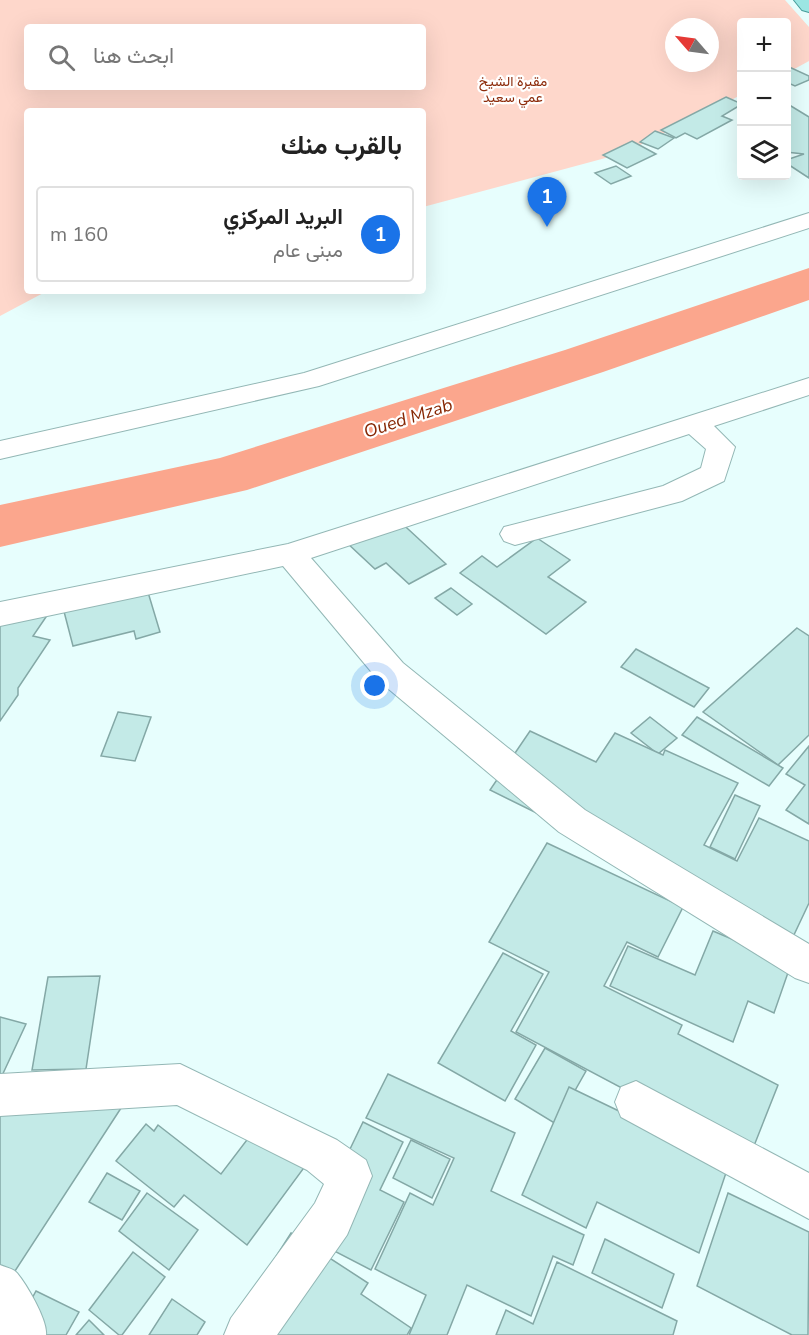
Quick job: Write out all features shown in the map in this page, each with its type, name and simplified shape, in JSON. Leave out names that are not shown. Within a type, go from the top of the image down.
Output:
[{"type":"main road","points":[[803,0],[809,6]]},
{"type":"street","points":[[0,450],[310,380],[809,220]]},
{"type":"street","points":[[0,614],[290,554],[809,386]]},
{"type":"street","points":[[515,534],[672,494],[714,474],[721,447],[694,424]]},
{"type":"street","points":[[290,554],[391,672],[572,821],[809,965]]},
{"type":"street","points":[[1,1102],[180,1084],[322,1155],[350,1176],[331,1219],[248,1335]]},
{"type":"street","points":[[636,1102],[809,1197]]},
{"type":"street","points":[[0,1288],[22,1328],[22,1335]]},
{"type":"green space","name":"مقبرة الشيخ عمي سعيد","points":[[0,0],[785,0],[809,27],[809,61],[791,71],[791,18],[737,18],[737,97],[624,153],[426,206],[426,108],[24,108],[24,294],[41,294],[0,316]]},
{"type":"building","points":[[791,68],[809,76],[809,80],[795,86],[791,84]]},
{"type":"building","points":[[726,97],[737,102],[737,107],[722,116],[732,120],[697,139],[685,133],[676,138],[661,130]]},
{"type":"building","points":[[791,106],[809,117],[809,178],[791,166],[791,158],[804,154],[791,153]]},
{"type":"building","points":[[655,131],[674,138],[658,149],[640,142]]},
{"type":"building","points":[[632,141],[656,154],[627,168],[603,155]]},
{"type":"building","points":[[616,166],[631,176],[611,184],[595,173]]},
{"type":"building","points":[[395,517],[446,564],[409,584],[386,563],[375,569],[346,542]]},
{"type":"building","points":[[537,538],[570,560],[548,577],[586,602],[546,634],[460,573],[482,556],[497,567]]},
{"type":"building","points":[[144,579],[160,632],[136,639],[134,631],[73,646],[61,600]]},
{"type":"building","points":[[451,588],[472,604],[457,615],[435,598]]},
{"type":"building","points":[[46,601],[46,617],[33,636],[50,640],[18,688],[18,695],[0,721],[0,607]]},
{"type":"building","points":[[797,628],[809,636],[809,735],[778,765],[703,712]]},
{"type":"building","points":[[636,649],[709,688],[694,707],[621,667]]},
{"type":"building","points":[[118,712],[151,717],[135,761],[101,756]]},
{"type":"building","points":[[650,717],[677,738],[658,754],[631,733]]},
{"type":"building","points":[[697,717],[783,768],[769,786],[682,735]]},
{"type":"building","points":[[530,731],[596,762],[615,733],[663,755],[665,750],[738,783],[704,845],[737,861],[759,818],[809,841],[809,903],[792,939],[490,790]]},
{"type":"building","points":[[809,746],[809,824],[786,810],[805,785],[786,774]]},
{"type":"building","points":[[735,795],[760,806],[735,859],[710,847]]},
{"type":"building","points":[[547,843],[683,907],[658,957],[627,942],[604,986],[682,1025],[678,1034],[778,1085],[750,1156],[516,1032],[549,972],[489,942]]},
{"type":"building","points":[[713,931],[791,964],[774,1013],[748,1001],[733,1042],[610,986],[628,946],[695,975]]},
{"type":"building","points":[[503,953],[543,974],[511,1031],[536,1045],[505,1101],[438,1063]]},
{"type":"building","points":[[100,976],[86,1069],[32,1070],[48,977]]},
{"type":"building","points":[[0,1017],[26,1024],[0,1080]]},
{"type":"building","points":[[545,1048],[586,1071],[556,1124],[515,1099]]},
{"type":"building","points":[[388,1074],[515,1133],[491,1191],[584,1235],[573,1265],[553,1256],[531,1316],[467,1285],[447,1335],[409,1335],[426,1295],[375,1269],[410,1193],[433,1205],[454,1158],[366,1118]]},
{"type":"building","points":[[569,1087],[729,1164],[699,1253],[597,1202],[586,1228],[522,1195]]},
{"type":"building","points":[[0,1091],[123,1105],[0,1294]]},
{"type":"building","points":[[363,1122],[403,1142],[380,1190],[404,1202],[371,1270],[311,1239]]},
{"type":"building","points":[[146,1124],[154,1131],[158,1125],[221,1174],[256,1128],[306,1165],[247,1245],[184,1195],[174,1207],[116,1161]]},
{"type":"building","points":[[411,1140],[450,1159],[432,1198],[393,1178]]},
{"type":"building","points":[[107,1173],[140,1191],[122,1220],[89,1202]]},
{"type":"building","points":[[147,1193],[198,1230],[169,1270],[119,1231]]},
{"type":"building","points":[[728,1193],[809,1232],[808,1335],[792,1335],[697,1286]]},
{"type":"building","points":[[291,1233],[368,1283],[361,1294],[411,1328],[407,1335],[226,1335]]},
{"type":"building","points":[[605,1239],[674,1274],[662,1308],[592,1273]]},
{"type":"building","points":[[133,1252],[165,1277],[122,1335],[119,1335],[89,1310]]},
{"type":"building","points":[[557,1262],[677,1321],[673,1335],[496,1335],[506,1310],[533,1324]]},
{"type":"building","points":[[36,1291],[79,1312],[66,1335],[12,1335]]},
{"type":"building","points":[[172,1299],[205,1322],[197,1335],[149,1335]]},
{"type":"building","points":[[89,1320],[104,1335],[76,1335]]},
{"type":"waterway","name":"Oued Mzab","points":[[0,526],[227,476],[584,361],[809,283]]},
{"type":"place","name":"البريد المركزي","points":[[547,227]]}]
